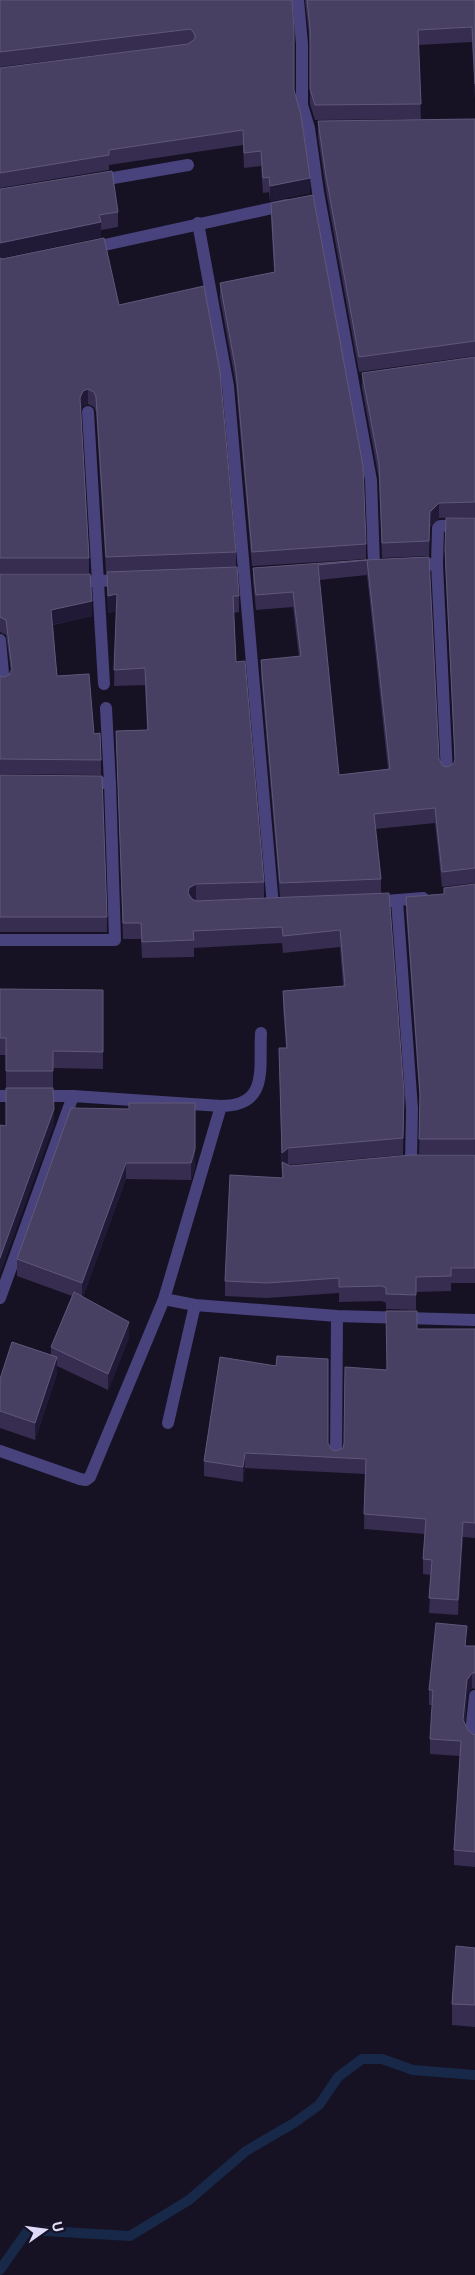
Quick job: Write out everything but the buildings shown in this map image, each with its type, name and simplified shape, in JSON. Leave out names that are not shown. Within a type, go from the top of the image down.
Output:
[{"type":"street","points":[[298,0],[302,44],[302,105],[314,128],[311,200],[359,381],[371,480],[374,565]]},
{"type":"street","points":[[84,182],[188,165]]},
{"type":"street","points":[[76,251],[311,200]]},
{"type":"street","points":[[198,223],[228,386],[238,575],[273,906]]},
{"type":"street","points":[[88,412],[104,684]]},
{"type":"street","points":[[447,774],[437,564],[438,528],[443,525],[475,525]]},
{"type":"street","points":[[401,565],[437,564]]},
{"type":"street","points":[[238,575],[262,574]]},
{"type":"street","points":[[63,582],[137,580]]},
{"type":"street","points":[[0,640],[4,684]]},
{"type":"street","points":[[0,940],[115,940],[106,708]]},
{"type":"street","points":[[73,783],[110,784]]},
{"type":"street","points":[[359,903],[436,896]]},
{"type":"street","points":[[397,901],[412,1110],[412,1163]]},
{"type":"street","points":[[0,1096],[73,1096],[237,1106],[250,1101],[258,1090],[261,1032]]},
{"type":"street","points":[[0,1298],[73,1096]]},
{"type":"street","points":[[0,1451],[80,1480],[86,1480],[90,1477],[164,1299],[221,1106]]},
{"type":"street","points":[[164,1299],[195,1305],[337,1316],[475,1320]]},
{"type":"street","points":[[168,1424],[195,1305]]},
{"type":"street","points":[[336,1458],[337,1316]]},
{"type":"street","points":[[475,1696],[471,1733],[475,1742]]},
{"type":"waterway","points":[[0,2270],[28,2230],[130,2236],[189,2200],[246,2151],[294,2123],[319,2105],[338,2077],[362,2059],[382,2059],[413,2070],[475,2075]]}]
